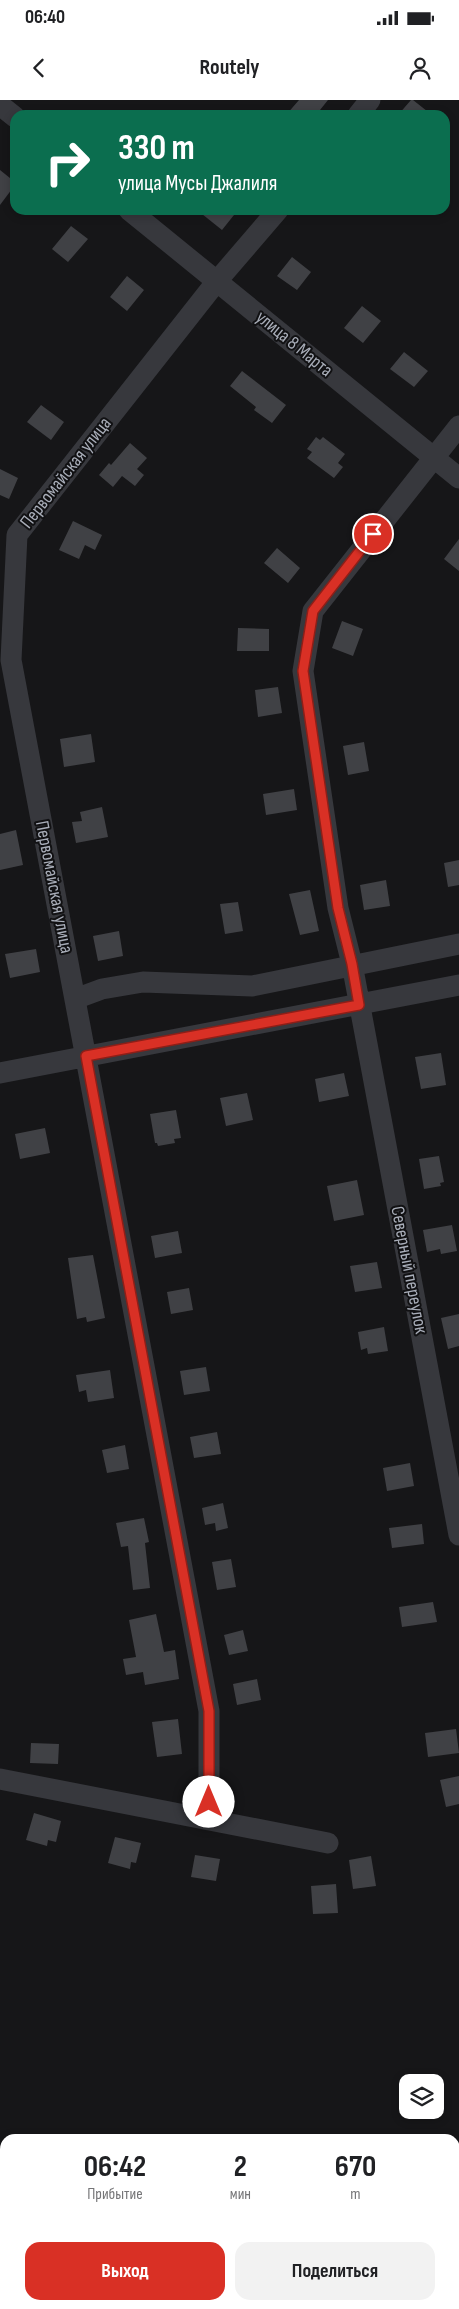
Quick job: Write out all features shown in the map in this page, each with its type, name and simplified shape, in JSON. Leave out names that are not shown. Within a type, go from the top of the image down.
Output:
[{"type":"street","points":[[362,110],[370,100]]},
{"type":"street","name":"улица 8 Марта","points":[[135,215],[459,478]]},
{"type":"street","name":"Первомайская улица","points":[[209,1820],[209,1711],[11,660],[17,535],[217,281],[274,215]]},
{"type":"street","name":"Северный переулок","points":[[459,426],[432,457],[313,611],[303,671],[338,908],[352,964],[459,1535]]},
{"type":"street","points":[[75,999],[102,988],[143,982],[252,986],[352,964],[459,944]]},
{"type":"street","points":[[0,1073],[459,985]]},
{"type":"street","points":[[0,1779],[328,1843]]},
{"type":"building","points":[[299,100],[328,100],[320,110],[290,110]]},
{"type":"building","points":[[413,100],[426,110],[402,110]]},
{"type":"building","points":[[0,170],[10,178],[10,192],[0,205]]},
{"type":"building","points":[[203,215],[234,215],[222,230]]},
{"type":"building","points":[[71,226],[88,239],[68,262],[52,249]]},
{"type":"building","points":[[292,257],[311,272],[297,290],[277,276]]},
{"type":"building","points":[[127,276],[144,290],[127,311],[110,297]]},
{"type":"building","points":[[362,306],[381,321],[363,343],[344,328]]},
{"type":"building","points":[[404,352],[428,371],[414,387],[390,369]]},
{"type":"building","points":[[242,371],[286,405],[272,423],[254,410],[256,407],[230,386]]},
{"type":"building","points":[[41,405],[64,422],[51,440],[27,422]]},
{"type":"building","points":[[316,437],[320,440],[323,437],[345,454],[338,463],[343,467],[334,478],[307,458],[312,452],[307,449]]},
{"type":"building","points":[[130,443],[147,458],[137,469],[144,475],[135,486],[122,476],[113,487],[99,475],[109,463],[111,465]]},
{"type":"building","points":[[0,469],[18,478],[9,499],[0,495]]},
{"type":"building","points":[[73,521],[102,535],[95,550],[85,545],[79,559],[59,550]]},
{"type":"building","points":[[459,539],[459,571],[444,559]]},
{"type":"building","points":[[277,548],[300,568],[288,583],[264,563]]},
{"type":"building","points":[[342,621],[363,629],[353,656],[332,648]]},
{"type":"building","points":[[238,628],[269,629],[269,651],[237,651]]},
{"type":"building","points":[[278,687],[282,713],[258,717],[255,690]]},
{"type":"building","points":[[91,734],[95,762],[64,767],[60,739]]},
{"type":"building","points":[[364,742],[369,771],[348,775],[343,746]]},
{"type":"building","points":[[294,789],[297,810],[266,815],[263,794]]},
{"type":"building","points":[[102,807],[108,837],[76,843],[72,822],[82,821],[80,812]]},
{"type":"building","points":[[16,830],[23,865],[0,870],[0,834]]},
{"type":"building","points":[[459,860],[459,885],[448,887],[444,863]]},
{"type":"building","points":[[386,880],[390,906],[364,910],[360,885]]},
{"type":"building","points":[[310,890],[319,931],[300,935],[289,894]]},
{"type":"building","points":[[238,902],[243,931],[225,934],[220,904]]},
{"type":"building","points":[[119,931],[123,956],[98,961],[93,936]]},
{"type":"building","points":[[36,949],[40,972],[10,978],[5,954]]},
{"type":"building","points":[[441,1053],[446,1085],[421,1089],[415,1057]]},
{"type":"building","points":[[344,1073],[349,1096],[319,1102],[315,1079]]},
{"type":"building","points":[[247,1093],[253,1120],[226,1126],[220,1098]]},
{"type":"building","points":[[176,1110],[181,1138],[174,1139],[175,1143],[158,1146],[155,1143],[150,1114]]},
{"type":"building","points":[[45,1128],[50,1153],[20,1159],[15,1134]]},
{"type":"building","points":[[439,1156],[444,1182],[440,1183],[441,1186],[424,1189],[419,1159]]},
{"type":"building","points":[[357,1180],[364,1215],[334,1221],[327,1186]]},
{"type":"building","points":[[452,1225],[457,1251],[441,1254],[440,1249],[427,1252],[423,1230]]},
{"type":"building","points":[[178,1231],[182,1253],[155,1258],[151,1236]]},
{"type":"building","points":[[93,1255],[105,1318],[87,1322],[86,1317],[77,1319],[68,1258]]},
{"type":"building","points":[[377,1262],[382,1288],[355,1292],[350,1266]]},
{"type":"building","points":[[189,1288],[193,1310],[171,1314],[167,1292]]},
{"type":"building","points":[[459,1314],[459,1346],[448,1349],[441,1318]]},
{"type":"building","points":[[384,1327],[388,1351],[368,1354],[367,1348],[361,1350],[358,1332]]},
{"type":"building","points":[[206,1367],[210,1391],[184,1395],[180,1371]]},
{"type":"building","points":[[110,1370],[114,1398],[88,1402],[86,1390],[79,1392],[76,1375]]},
{"type":"building","points":[[217,1432],[221,1454],[194,1458],[190,1437]]},
{"type":"building","points":[[125,1445],[129,1469],[107,1473],[102,1450]]},
{"type":"building","points":[[410,1463],[414,1486],[387,1491],[383,1468]]},
{"type":"building","points":[[223,1503],[228,1528],[216,1531],[215,1523],[205,1525],[202,1508]]},
{"type":"building","points":[[144,1518],[149,1542],[145,1543],[150,1588],[133,1590],[128,1546],[121,1547],[116,1523]]},
{"type":"building","points":[[422,1524],[424,1544],[392,1548],[389,1528]]},
{"type":"building","points":[[231,1559],[236,1587],[217,1590],[212,1562]]},
{"type":"building","points":[[433,1602],[437,1622],[402,1627],[399,1607]]},
{"type":"building","points":[[156,1614],[164,1652],[175,1650],[179,1679],[145,1685],[143,1672],[126,1675],[123,1659],[136,1657],[129,1620]]},
{"type":"building","points":[[243,1630],[248,1651],[229,1655],[224,1635]]},
{"type":"building","points":[[257,1679],[261,1700],[237,1705],[233,1684]]},
{"type":"building","points":[[178,1719],[182,1754],[157,1757],[152,1722]]},
{"type":"building","points":[[456,1729],[459,1753],[428,1757],[425,1733]]},
{"type":"building","points":[[31,1743],[59,1744],[58,1764],[30,1763]]},
{"type":"building","points":[[459,1776],[459,1804],[446,1807],[440,1780]]},
{"type":"building","points":[[34,1813],[61,1821],[56,1842],[48,1840],[47,1846],[26,1840]]},
{"type":"building","points":[[115,1837],[141,1843],[136,1863],[131,1862],[130,1869],[108,1863]]},
{"type":"building","points":[[195,1855],[220,1859],[216,1881],[191,1877]]},
{"type":"building","points":[[371,1856],[376,1886],[353,1889],[349,1860]]},
{"type":"building","points":[[336,1884],[338,1913],[313,1914],[311,1886]]},
{"type":"route","points":[[209,1802],[209,1711],[86,1056],[359,1005],[352,964],[338,908],[303,671],[313,611],[373,534]]}]
